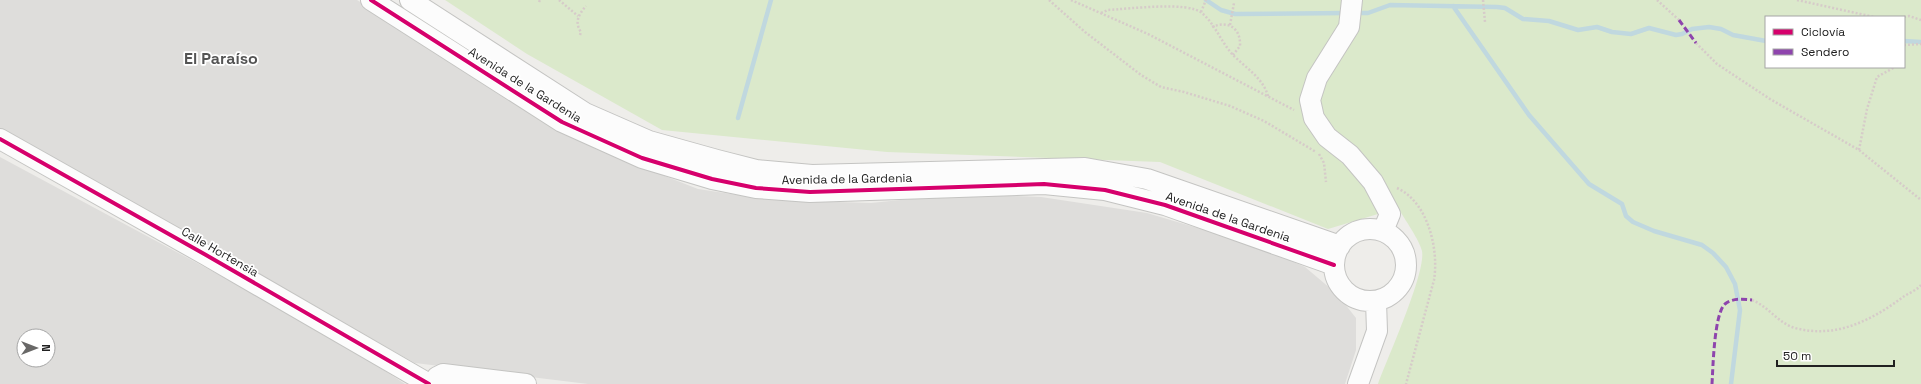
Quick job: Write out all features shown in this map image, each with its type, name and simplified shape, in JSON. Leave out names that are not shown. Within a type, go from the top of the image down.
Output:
[{"type":"street","name":"Avenida de la Gardenia","points":[[372,0],[562,122],[642,158],[712,180],[756,188],[810,192],[1044,184],[1105,190],[1165,205],[1337,255]]},
{"type":"street","name":"Avenida de la Gardenia","points":[[410,0],[585,113],[649,141],[717,160],[756,170],[812,175],[1085,168],[1147,179],[1337,255]]},
{"type":"street","points":[[1352,0],[1349,27],[1317,78],[1310,100],[1314,118],[1327,137],[1350,155],[1373,182],[1390,214],[1383,231]]},
{"type":"street","name":"Calle Hortensia","points":[[0,139],[206,255],[429,384]]},
{"type":"street","points":[[1371,229],[1383,231],[1393,237],[1401,246],[1406,257],[1406,269],[1403,280],[1396,290],[1387,297],[1376,301],[1365,301],[1354,298],[1344,291],[1338,281],[1337,255],[1348,237],[1359,231],[1371,229]]},
{"type":"street","points":[[1358,384],[1377,331],[1376,301]]},
{"type":"street","points":[[433,384],[437,376],[443,374],[526,384]]},
{"type":"path","points":[[559,0],[578,16]]},
{"type":"path","points":[[1049,0],[1085,32],[1141,75],[1161,87],[1184,92],[1230,106],[1264,121],[1325,157]]},
{"type":"path","points":[[1071,0],[1148,34],[1294,110],[1313,111]]},
{"type":"path","points":[[1201,12],[1204,8],[1206,0]]},
{"type":"path","points":[[1483,0],[1485,22]]},
{"type":"path","points":[[1658,0],[1679,20]]},
{"type":"path","points":[[1797,0],[1869,16]]},
{"type":"path","points":[[1230,25],[1232,21],[1234,3]]},
{"type":"path","points":[[580,35],[581,32],[578,26],[578,16],[586,6]]},
{"type":"path","points":[[1101,13],[1108,10],[1169,7],[1187,7],[1201,12],[1233,55],[1262,82],[1268,96]]},
{"type":"path","points":[[1905,17],[1909,16],[1921,20]]},
{"type":"path","points":[[1212,26],[1224,24],[1230,25],[1239,34],[1240,40],[1238,51],[1233,55]]},
{"type":"path","points":[[1696,43],[1717,64],[1730,73],[1770,99],[1859,150],[1921,200]]},
{"type":"path","points":[[1905,45],[1921,44]]},
{"type":"path","points":[[1859,150],[1867,109],[1878,77],[1893,68]]},
{"type":"path","points":[[1319,154],[1324,163],[1326,182]]},
{"type":"path","points":[[1373,182],[1402,190],[1418,206],[1429,226],[1437,263],[1434,280],[1406,384]]},
{"type":"path","points":[[1752,300],[1767,308],[1784,323],[1795,328],[1823,332],[1838,330],[1868,320],[1921,285]]},
{"type":"shaded area","points":[[0,0],[357,0],[596,149],[698,189],[770,200],[871,203],[960,194],[1041,197],[1147,213],[1255,245],[1305,267],[1337,294],[1356,318],[1356,350],[1345,384],[588,384],[415,363],[0,132]]},
{"type":"shaded area","points":[[0,157],[277,306],[367,359],[405,384],[0,384]]},
{"type":"green space","points":[[445,0],[1921,0],[1921,384],[1378,384],[1405,316],[1422,262],[1421,247],[1398,208],[1328,229],[1160,162],[887,152],[662,130],[527,54]]},
{"type":"waterway","points":[[738,118],[771,0]]},
{"type":"waterway","points":[[1206,0],[1221,10],[1235,14],[1347,13]]},
{"type":"waterway","points":[[1356,13],[1368,13],[1390,5],[1497,7],[1505,8],[1523,19],[1549,21],[1578,30],[1597,27],[1612,32],[1631,34],[1649,28],[1676,35],[1692,29],[1709,27],[1721,29],[1733,35],[1765,41]]},
{"type":"waterway","points":[[1453,6],[1529,115],[1589,184],[1622,204],[1626,216],[1633,222],[1654,231],[1702,245],[1713,253],[1726,267],[1735,284],[1740,310],[1731,384]]},
{"type":"waterway","points":[[1905,41],[1921,42]]},
{"type":"marked path","points":[[1679,20],[1696,43]]},
{"type":"marked path","points":[[1712,384],[1716,329],[1721,310],[1725,304],[1734,300],[1752,300]]},
{"type":"cycle path","points":[[371,0],[562,122],[642,158],[712,179],[756,188],[810,192],[1044,184],[1105,190],[1165,205],[1334,265]]},
{"type":"cycle path","points":[[0,139],[206,255],[429,384]]},
{"type":"district","name":"El Paraíso","points":[[221,58]]}]
